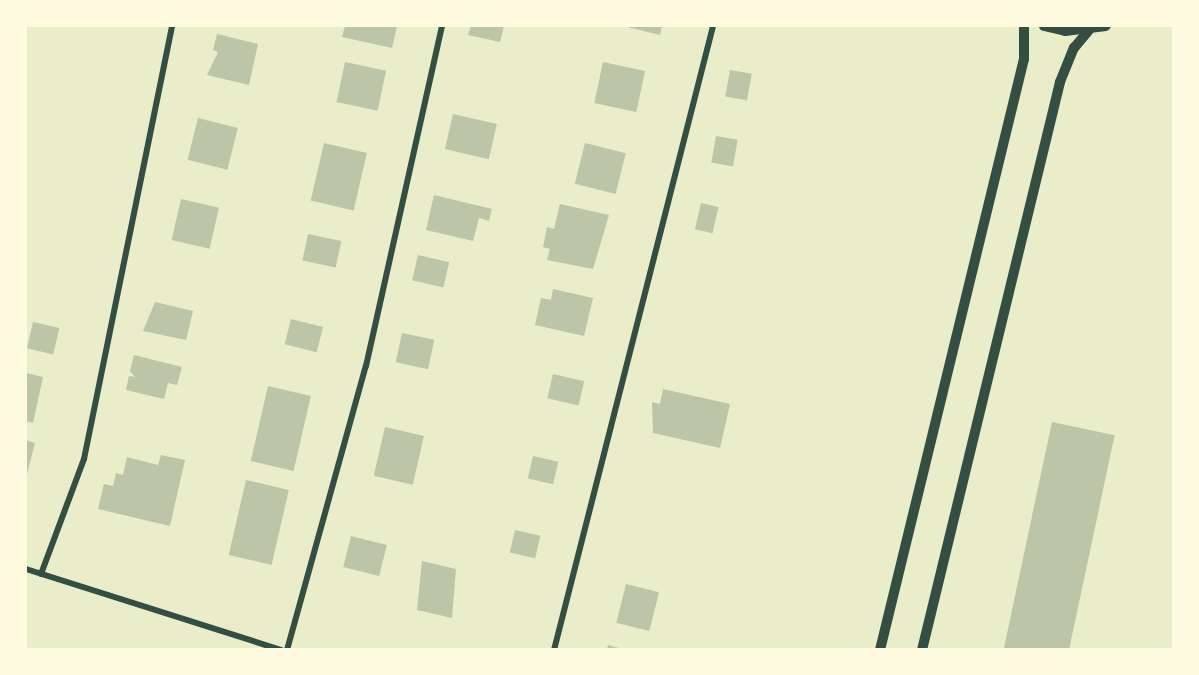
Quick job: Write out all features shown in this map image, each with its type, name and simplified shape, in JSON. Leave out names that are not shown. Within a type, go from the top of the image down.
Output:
[{"type":"street","points":[[41,574],[84,459],[172,26]]},
{"type":"street","points":[[287,650],[366,366],[442,26]]},
{"type":"street","points":[[554,650],[713,26]]},
{"type":"street","points":[[880,650],[1024,59],[1024,26]]},
{"type":"street","points":[[1044,26],[1089,30],[1106,26]]},
{"type":"street","points":[[922,650],[1060,82],[1074,48],[1089,30]]},
{"type":"street","points":[[26,569],[280,650]]},
{"type":"building","points":[[345,26],[397,26],[392,48],[342,37]]},
{"type":"building","points":[[471,26],[504,26],[500,42],[468,35]]},
{"type":"building","points":[[623,26],[662,26],[660,35]]},
{"type":"building","points":[[217,34],[258,44],[249,85],[207,75],[218,52],[213,50]]},
{"type":"building","points":[[345,62],[386,71],[378,111],[336,102]]},
{"type":"building","points":[[603,62],[645,71],[636,112],[594,103]]},
{"type":"building","points":[[730,70],[752,74],[747,100],[725,97]]},
{"type":"building","points":[[453,114],[497,124],[489,159],[445,149]]},
{"type":"building","points":[[198,118],[238,128],[227,170],[188,160]]},
{"type":"building","points":[[716,136],[738,140],[733,166],[711,163]]},
{"type":"building","points":[[324,143],[367,153],[354,210],[311,200]]},
{"type":"building","points":[[585,143],[626,153],[616,194],[575,184]]},
{"type":"building","points":[[434,195],[492,209],[489,221],[479,218],[473,241],[426,230]]},
{"type":"building","points":[[181,199],[219,208],[210,249],[172,240]]},
{"type":"building","points":[[701,203],[719,207],[712,233],[695,229]]},
{"type":"building","points":[[560,204],[609,215],[593,269],[547,260],[550,249],[543,247],[547,227],[554,229]]},
{"type":"building","points":[[308,234],[341,241],[336,267],[302,260]]},
{"type":"building","points":[[418,255],[449,262],[443,288],[412,280]]},
{"type":"building","points":[[553,289],[593,298],[584,336],[535,325],[541,298],[551,300]]},
{"type":"building","points":[[155,302],[193,311],[186,340],[143,331]]},
{"type":"building","points":[[291,319],[323,327],[317,352],[285,344]]},
{"type":"building","points":[[33,322],[59,328],[53,354],[27,348]]},
{"type":"building","points":[[402,333],[434,340],[428,369],[396,362]]},
{"type":"building","points":[[134,355],[182,367],[177,385],[168,383],[164,399],[126,390],[129,376],[135,377],[130,371]]},
{"type":"building","points":[[26,373],[43,377],[33,423],[26,421]]},
{"type":"building","points":[[553,374],[584,381],[579,406],[547,398]]},
{"type":"building","points":[[268,386],[311,396],[294,471],[251,461]]},
{"type":"building","points":[[663,389],[730,404],[720,448],[653,433],[652,402],[660,404]]},
{"type":"building","points":[[1052,422],[1115,435],[1069,650],[1004,650]]},
{"type":"building","points":[[385,427],[424,436],[413,485],[374,476]]},
{"type":"building","points":[[26,440],[35,443],[26,478]]},
{"type":"building","points":[[161,455],[185,460],[170,526],[98,509],[104,484],[113,486],[116,473],[123,475],[127,457],[158,465]]},
{"type":"building","points":[[533,456],[558,462],[553,484],[528,478]]},
{"type":"building","points":[[246,480],[289,490],[272,565],[229,555]]},
{"type":"building","points":[[515,530],[540,536],[535,558],[510,552]]},
{"type":"building","points":[[351,536],[387,545],[379,576],[343,567]]},
{"type":"building","points":[[422,561],[456,569],[452,618],[417,610]]},
{"type":"building","points":[[626,584],[659,592],[649,631],[616,623]]},
{"type":"building","points":[[608,645],[622,649],[622,650],[607,650]]}]
